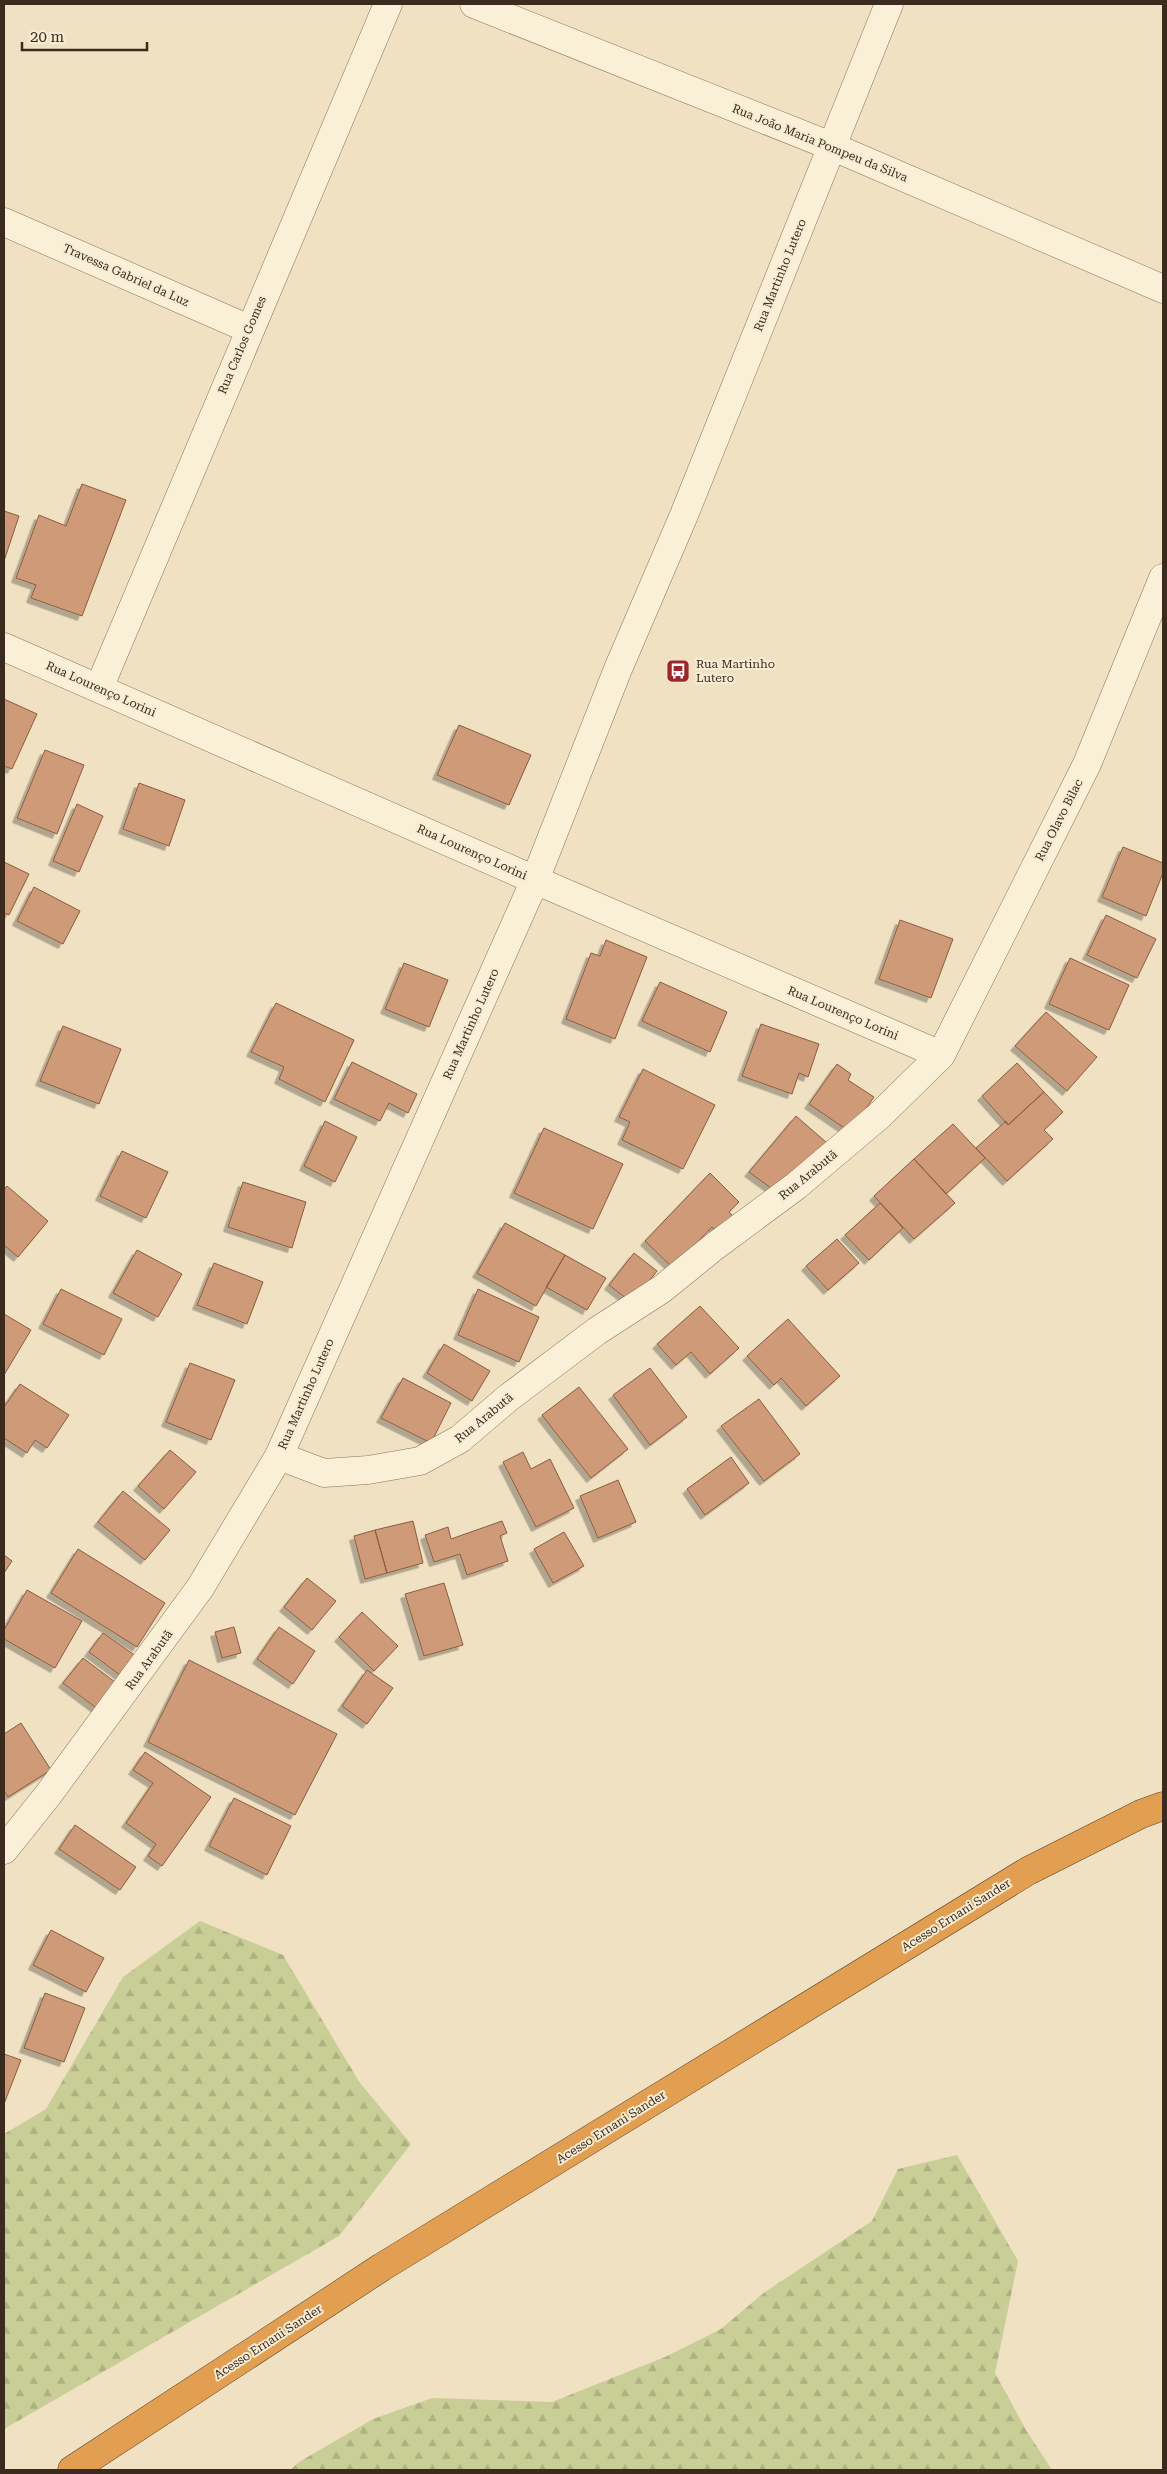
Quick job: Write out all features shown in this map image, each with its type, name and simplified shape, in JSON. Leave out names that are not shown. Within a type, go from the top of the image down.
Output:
[{"type":"highway","name":"Acesso Ernani Sander","points":[[72,2470],[382,2267],[1028,1871],[1141,1814],[1163,1806]]},
{"type":"street","name":"Rua Carlos Gomes","points":[[99,688],[249,329],[388,4]]},
{"type":"street","name":"Rua João Maria Pompeu da Silva","points":[[474,4],[831,146],[1163,289]]},
{"type":"street","name":"Rua Martinho Lutero","points":[[279,1456],[535,880],[618,668],[684,515],[889,4]]},
{"type":"street","name":"Travessa Gabriel da Luz","points":[[4,222],[249,329]]},
{"type":"street","name":"Rua Olavo Bilac","points":[[941,1055],[1087,764],[1163,578]]},
{"type":"street","name":"Rua Lourenço Lorini","points":[[4,646],[535,880],[941,1055]]},
{"type":"street","name":"Rua Arabutã","points":[[4,1850],[48,1795],[200,1588],[279,1456],[324,1473],[368,1470],[420,1461],[460,1439],[508,1398],[590,1336],[662,1289],[714,1246],[796,1186],[880,1115],[941,1055]]},
{"type":"green space","points":[[200,1921],[283,1955],[360,2083],[411,2144],[339,2236],[4,2429],[4,2134],[46,2109],[123,1977]]},
{"type":"green space","points":[[957,2155],[1018,2261],[995,2373],[1026,2430],[1052,2470],[290,2470],[299,2462],[373,2419],[432,2398],[552,2402],[665,2357],[721,2329],[765,2292],[872,2221],[898,2169]]},
{"type":"building","points":[[82,484],[126,500],[82,616],[31,598],[36,585],[16,578],[39,515],[66,526]]},
{"type":"building","points":[[4,511],[19,516],[4,561]]},
{"type":"building","points":[[4,699],[37,714],[12,769],[4,766]]},
{"type":"building","points":[[459,725],[531,755],[509,805],[437,775]]},
{"type":"building","points":[[45,750],[84,765],[57,834],[17,818]]},
{"type":"building","points":[[139,783],[185,800],[169,846],[123,829]]},
{"type":"building","points":[[77,804],[103,816],[79,872],[53,861]]},
{"type":"building","points":[[1123,847],[1163,863],[1163,873],[1146,916],[1102,897]]},
{"type":"building","points":[[4,862],[29,874],[9,915],[4,913]]},
{"type":"building","points":[[34,887],[80,911],[63,944],[17,921]]},
{"type":"building","points":[[1106,915],[1156,939],[1137,978],[1087,955]]},
{"type":"building","points":[[900,920],[953,939],[931,998],[879,979]]},
{"type":"building","points":[[606,940],[647,957],[615,1039],[566,1019],[591,953],[600,956]]},
{"type":"building","points":[[1070,958],[1129,985],[1109,1030],[1049,1004]]},
{"type":"building","points":[[404,963],[448,980],[429,1027],[385,1009]]},
{"type":"building","points":[[660,982],[727,1012],[710,1052],[642,1021]]},
{"type":"building","points":[[276,1003],[354,1040],[325,1102],[279,1079],[284,1067],[251,1052]]},
{"type":"building","points":[[1046,1012],[1097,1057],[1067,1091],[1015,1046]]},
{"type":"building","points":[[761,1024],[819,1044],[808,1077],[799,1073],[792,1094],[742,1076]]},
{"type":"building","points":[[63,1026],[121,1049],[99,1104],[40,1081]]},
{"type":"building","points":[[352,1062],[417,1094],[408,1113],[389,1103],[380,1121],[334,1099]]},
{"type":"building","points":[[1017,1063],[1044,1092],[1008,1125],[982,1096]]},
{"type":"building","points":[[837,1064],[851,1074],[848,1080],[874,1097],[850,1132],[809,1104]]},
{"type":"building","points":[[643,1069],[715,1105],[683,1169],[622,1140],[630,1122],[619,1117]]},
{"type":"building","points":[[1044,1092],[1063,1112],[1044,1130],[1053,1139],[1007,1181],[976,1148],[1006,1121],[1008,1125]]},
{"type":"building","points":[[796,1116],[827,1143],[775,1191],[749,1172]]},
{"type":"building","points":[[325,1121],[357,1137],[335,1182],[304,1166]]},
{"type":"building","points":[[953,1124],[985,1158],[946,1194],[914,1159]]},
{"type":"building","points":[[544,1128],[623,1164],[593,1229],[514,1193]]},
{"type":"building","points":[[122,1151],[168,1172],[146,1218],[100,1196]]},
{"type":"building","points":[[914,1159],[955,1203],[914,1239],[874,1196]]},
{"type":"building","points":[[710,1173],[739,1202],[729,1212],[735,1218],[719,1234],[712,1227],[673,1268],[645,1241]]},
{"type":"building","points":[[243,1182],[306,1202],[292,1248],[228,1227]]},
{"type":"building","points":[[7,1186],[48,1221],[18,1257],[4,1245],[4,1190]]},
{"type":"building","points":[[880,1203],[903,1228],[869,1260],[845,1235]]},
{"type":"building","points":[[505,1223],[565,1255],[536,1306],[477,1273]]},
{"type":"building","points":[[837,1239],[859,1263],[828,1290],[806,1266]]},
{"type":"building","points":[[137,1250],[182,1274],[158,1317],[113,1293]]},
{"type":"building","points":[[634,1253],[657,1271],[632,1303],[609,1285]]},
{"type":"building","points":[[565,1255],[606,1278],[587,1310],[546,1287]]},
{"type":"building","points":[[214,1263],[263,1282],[247,1324],[197,1305]]},
{"type":"building","points":[[61,1289],[122,1319],[104,1355],[43,1324]]},
{"type":"building","points":[[478,1289],[539,1317],[519,1362],[458,1335]]},
{"type":"building","points":[[700,1306],[739,1348],[710,1374],[691,1352],[676,1365],[657,1344]]},
{"type":"building","points":[[4,1314],[31,1330],[4,1375]]},
{"type":"building","points":[[788,1319],[840,1376],[806,1406],[781,1378],[774,1385],[747,1356]]},
{"type":"building","points":[[444,1344],[490,1371],[472,1401],[427,1373]]},
{"type":"building","points":[[190,1363],[235,1380],[211,1440],[166,1422]]},
{"type":"building","points":[[650,1368],[687,1417],[650,1445],[613,1395]]},
{"type":"building","points":[[403,1378],[451,1403],[431,1443],[381,1418]]},
{"type":"building","points":[[20,1384],[69,1415],[47,1448],[35,1440],[27,1453],[4,1438],[4,1407]]},
{"type":"building","points":[[579,1387],[628,1449],[591,1478],[542,1415]]},
{"type":"building","points":[[759,1399],[800,1454],[764,1481],[721,1426]]},
{"type":"building","points":[[170,1450],[196,1472],[164,1509],[138,1486]]},
{"type":"building","points":[[523,1452],[531,1469],[550,1459],[574,1508],[536,1527],[503,1462]]},
{"type":"building","points":[[731,1457],[749,1483],[705,1515],[687,1489]]},
{"type":"building","points":[[618,1480],[636,1522],[598,1538],[580,1496]]},
{"type":"building","points":[[123,1491],[170,1530],[145,1560],[98,1522]]},
{"type":"building","points":[[413,1521],[423,1563],[387,1573],[375,1530]]},
{"type":"building","points":[[502,1521],[507,1533],[500,1536],[508,1561],[467,1575],[460,1554],[434,1562],[425,1535],[448,1527],[451,1539]]},
{"type":"building","points":[[375,1530],[387,1573],[365,1579],[354,1536]]},
{"type":"building","points":[[564,1532],[584,1566],[553,1583],[534,1549]]},
{"type":"building","points":[[78,1549],[165,1603],[137,1647],[51,1593]]},
{"type":"building","points":[[4,1555],[12,1561],[4,1573]]},
{"type":"building","points":[[307,1578],[336,1601],[312,1630],[284,1607]]},
{"type":"building","points":[[444,1583],[463,1645],[424,1656],[405,1594]]},
{"type":"building","points":[[27,1590],[82,1621],[55,1668],[4,1639],[4,1630]]},
{"type":"building","points":[[362,1612],[398,1646],[374,1671],[339,1637]]},
{"type":"building","points":[[234,1627],[241,1653],[222,1658],[215,1632]]},
{"type":"building","points":[[279,1627],[315,1651],[293,1684],[257,1659]]},
{"type":"building","points":[[103,1633],[143,1661],[128,1681],[89,1652]]},
{"type":"building","points":[[83,1658],[119,1685],[99,1710],[63,1683]]},
{"type":"building","points":[[189,1660],[337,1734],[295,1815],[148,1742]]},
{"type":"building","points":[[367,1670],[393,1688],[367,1724],[342,1706]]},
{"type":"building","points":[[21,1723],[51,1770],[8,1797],[4,1791],[4,1734]]},
{"type":"building","points":[[145,1752],[211,1797],[162,1866],[148,1856],[156,1844],[126,1823],[153,1783],[133,1770]]},
{"type":"building","points":[[234,1798],[291,1826],[267,1875],[209,1846]]},
{"type":"building","points":[[75,1825],[136,1867],[120,1890],[59,1849]]},
{"type":"building","points":[[51,1930],[104,1958],[86,1992],[33,1965]]},
{"type":"building","points":[[45,1993],[85,2008],[64,2062],[24,2048]]},
{"type":"building","points":[[4,2054],[21,2060],[4,2104]]},
{"type":"place","name":"Rua Martinho Lutero","points":[[678,671]]}]
